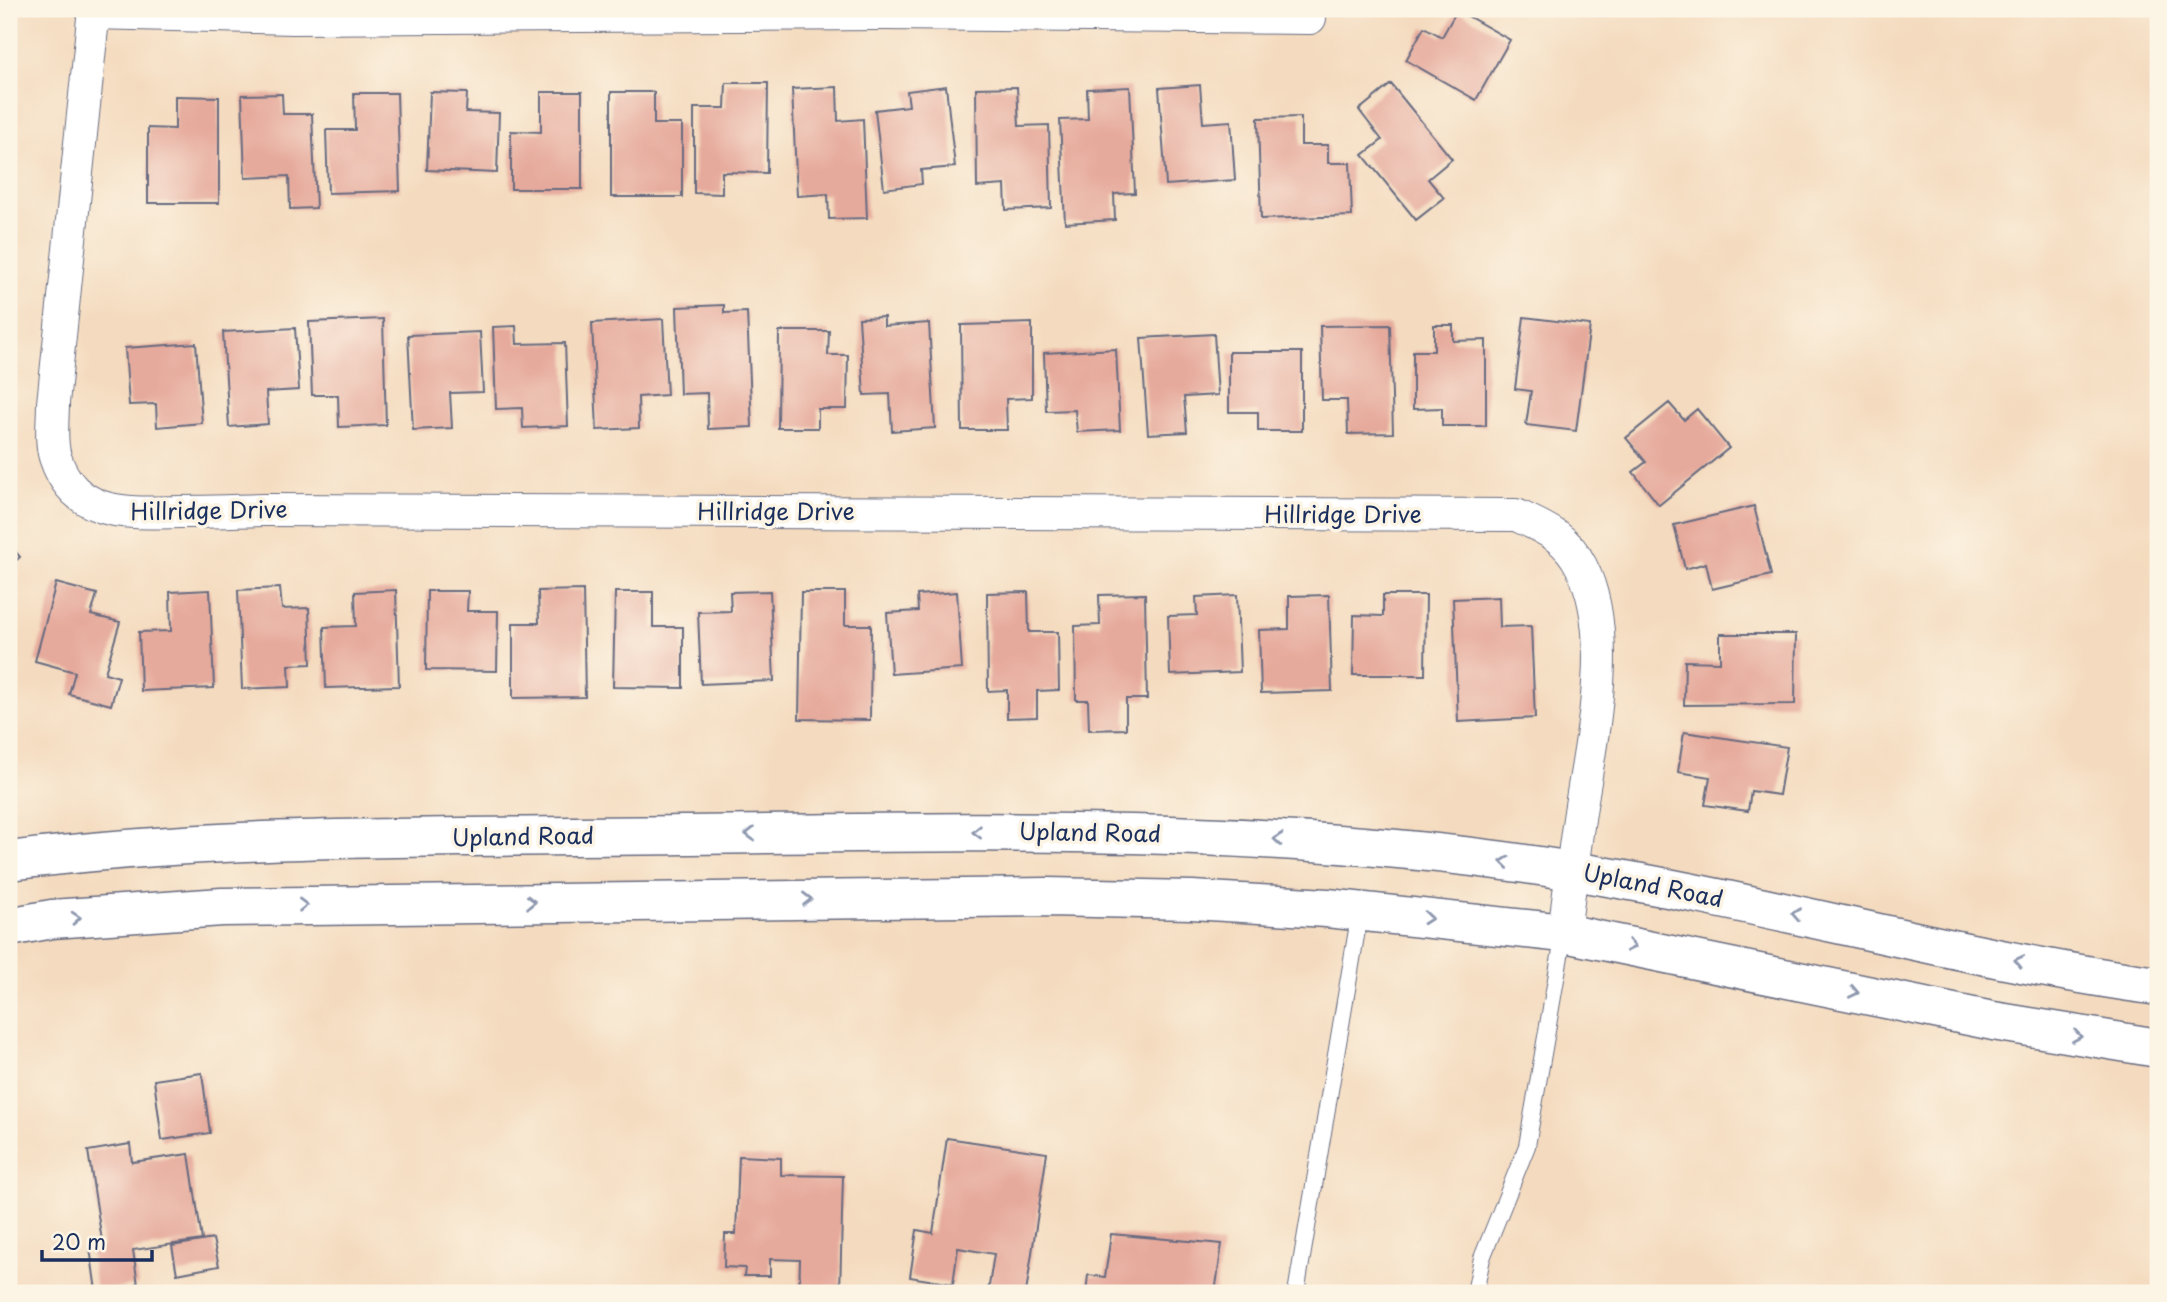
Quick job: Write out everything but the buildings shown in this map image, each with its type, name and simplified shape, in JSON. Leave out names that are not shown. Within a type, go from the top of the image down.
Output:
[{"type":"main road","name":"Upland Road","points":[[9,861],[118,847],[286,840],[1033,831],[1239,836],[1425,851],[1572,871],[2024,962],[2158,986]]},
{"type":"main road","points":[[9,927],[52,919],[222,907],[1047,897],[1192,900],[1360,912],[1564,933],[2032,1028],[2158,1048]]},
{"type":"street","points":[[93,11],[293,18],[868,14],[1310,18]]},
{"type":"street","name":"Hillridge Drive","points":[[93,11],[53,403],[55,457],[65,479],[91,503],[125,514],[280,510],[1516,515],[1556,532],[1581,565],[1593,598],[1598,654],[1597,706],[1564,933]]},
{"type":"lane","points":[[1296,1293],[1360,912]]},
{"type":"lane","points":[[1475,1293],[1482,1258],[1527,1146],[1564,933]]}]
